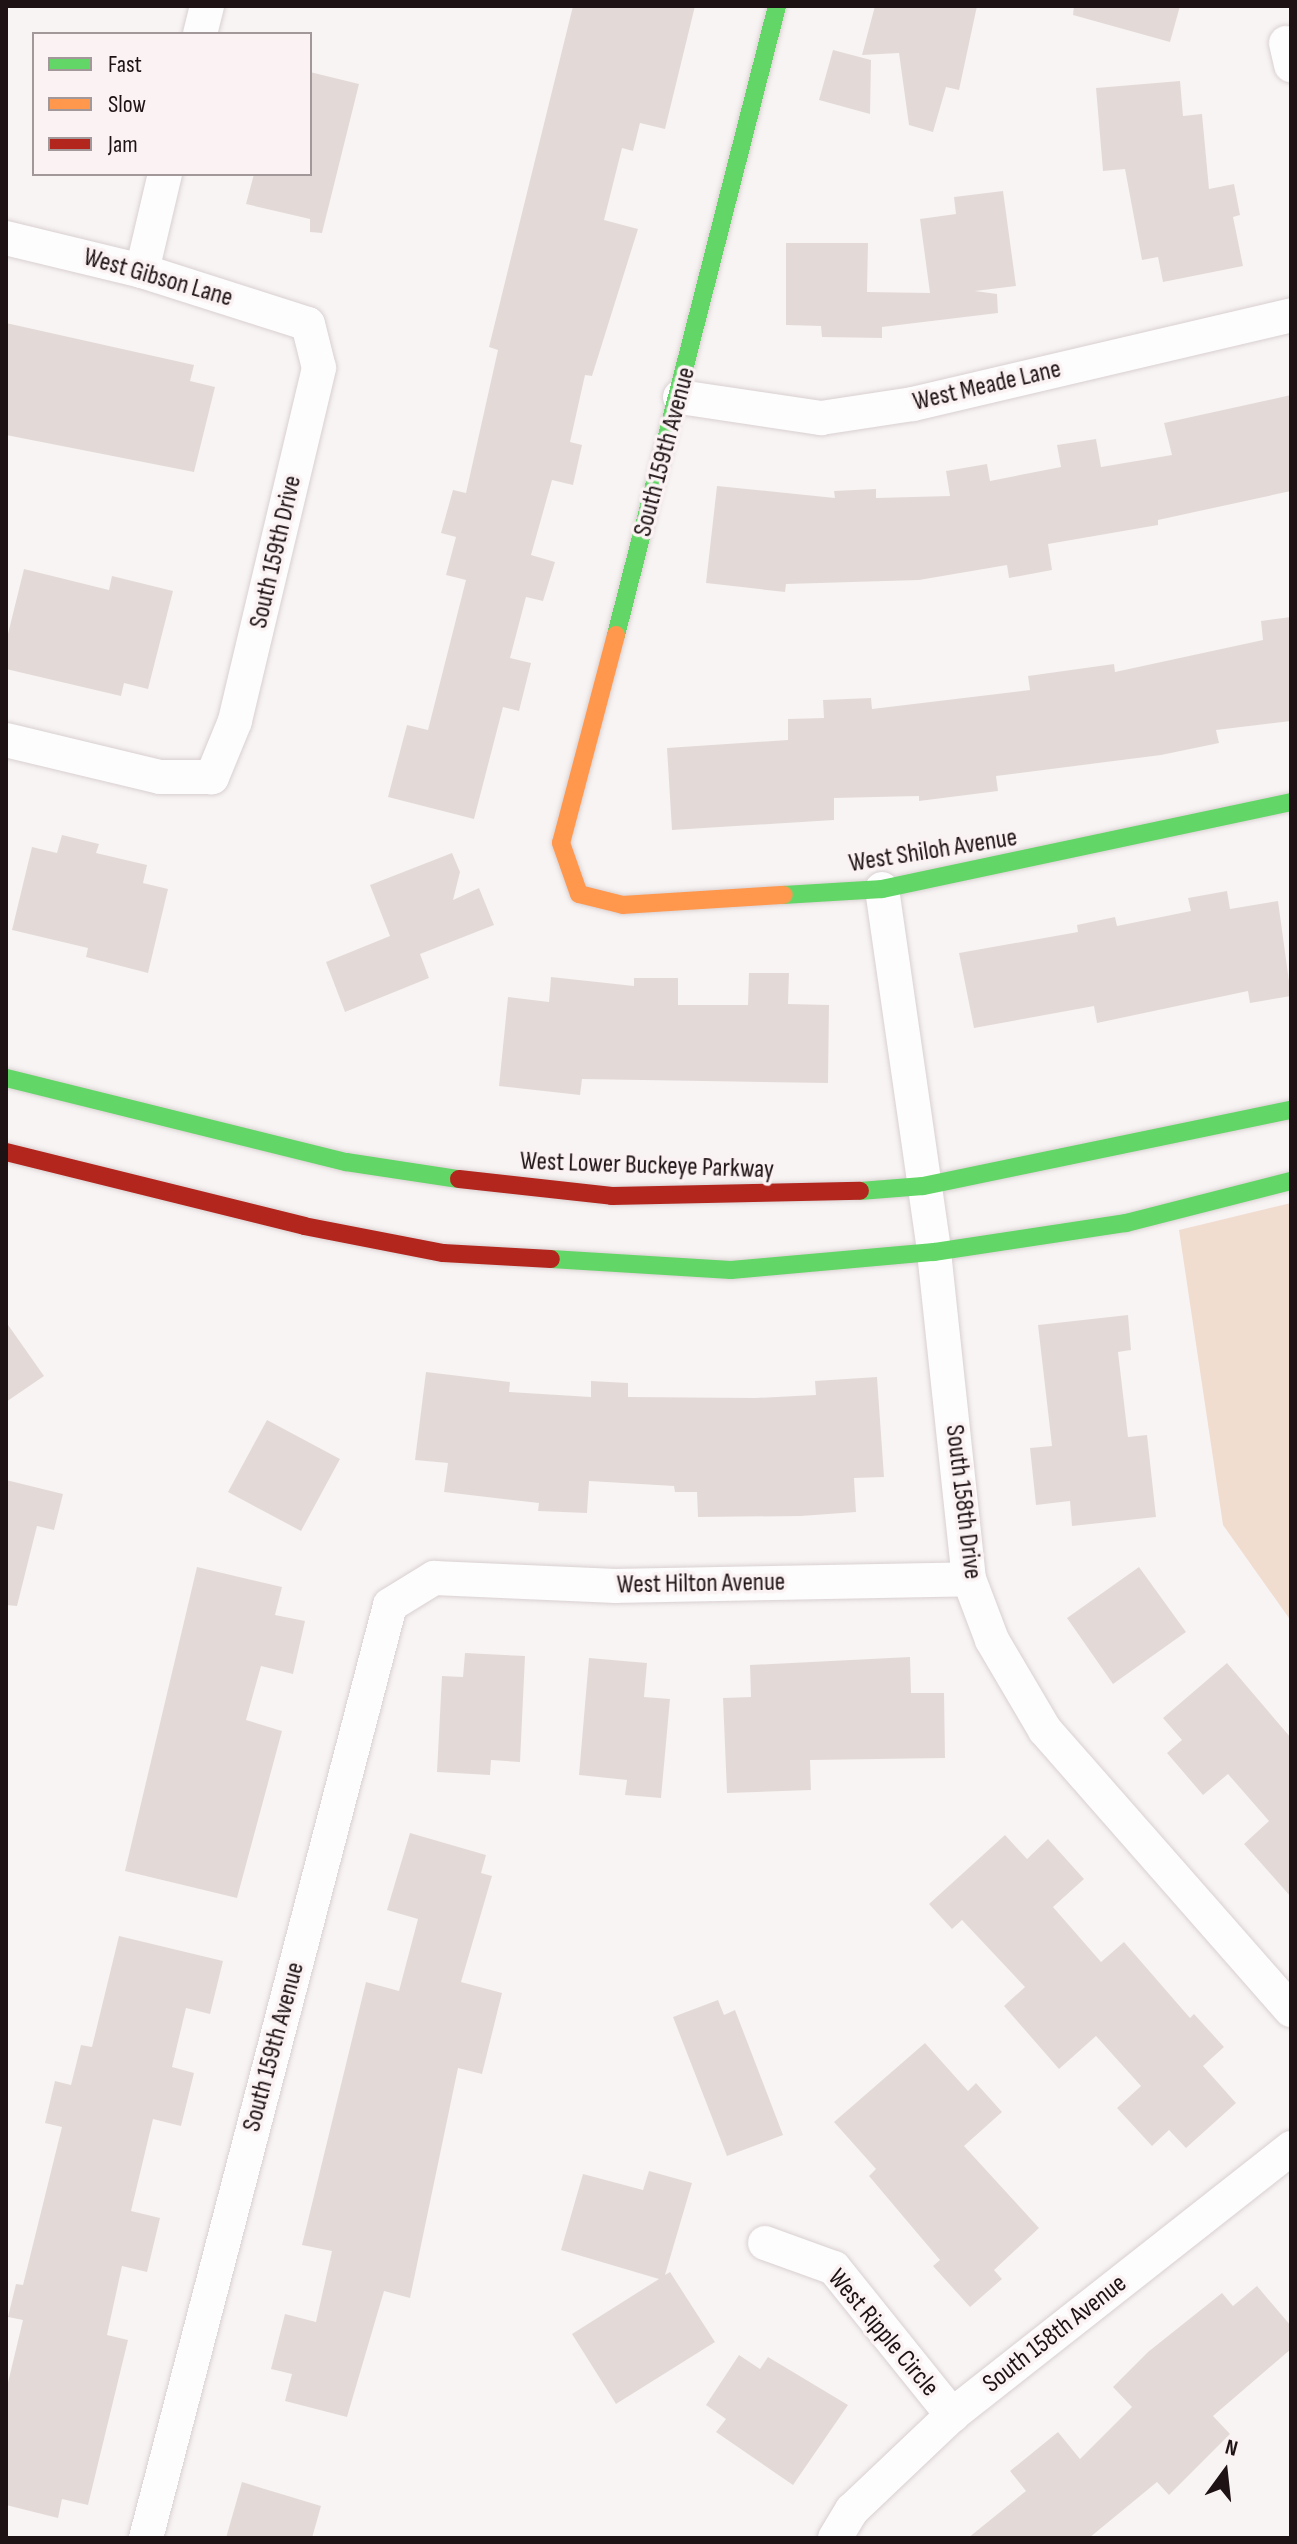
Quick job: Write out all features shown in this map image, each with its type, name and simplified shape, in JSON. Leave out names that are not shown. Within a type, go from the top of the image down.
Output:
[{"type":"main road","name":"South 159th Avenue","points":[[579,894],[561,843],[680,397],[777,6]]},
{"type":"main road","name":"West Shiloh Avenue","points":[[579,894],[623,905],[882,889],[1291,802]]},
{"type":"main road","name":"West Lower Buckeye Parkway","points":[[6,1078],[346,1162],[523,1189],[704,1198],[923,1186],[1291,1110]]},
{"type":"main road","points":[[6,1152],[291,1223],[443,1253],[731,1270],[934,1252],[1126,1223],[1291,1181]]},
{"type":"street","points":[[200,32],[207,6]]},
{"type":"street","points":[[142,271],[165,176]]},
{"type":"street","name":"West Gibson Lane","points":[[6,238],[142,271],[308,324]]},
{"type":"street","name":"West Meade Lane","points":[[680,397],[821,418],[913,404],[1291,315]]},
{"type":"street","name":"South 159th Drive","points":[[6,740],[160,777],[212,777],[235,721],[319,368],[308,324]]},
{"type":"street","name":"South 158th Drive","points":[[882,889],[934,1252],[969,1579],[992,1640],[1045,1730],[1291,2010]]},
{"type":"street","name":"West Hilton Avenue","points":[[434,1578],[616,1586],[969,1579]]},
{"type":"street","name":"South 159th Avenue","points":[[146,2538],[390,1605],[434,1578]]},
{"type":"street","name":"South 158th Avenue","points":[[835,2538],[852,2510],[952,2415],[1291,2148]]},
{"type":"street","name":"West Ripple Circle","points":[[765,2243],[834,2268],[952,2415]]},
{"type":"shaded area","points":[[1291,1203],[1291,1621],[1223,1525],[1179,1230]]},
{"type":"building","points":[[573,6],[695,6],[665,129],[640,123],[633,151],[622,148],[604,220],[638,229],[592,376],[585,375],[570,442],[582,445],[573,485],[552,480],[531,555],[555,562],[543,601],[526,597],[510,658],[531,663],[519,711],[503,707],[474,819],[388,797],[407,725],[428,730],[466,580],[446,575],[456,537],[441,533],[453,490],[466,493],[498,350],[489,347]]},
{"type":"building","points":[[875,6],[977,6],[959,90],[946,87],[933,132],[909,125],[899,53],[862,55]]},
{"type":"building","points":[[1074,6],[1180,6],[1170,42],[1073,15]]},
{"type":"building","points":[[833,50],[871,60],[870,114],[819,100]]},
{"type":"building","points":[[312,72],[359,84],[322,233],[310,232],[310,219],[246,204],[253,176],[312,176]]},
{"type":"building","points":[[1180,81],[1183,116],[1202,114],[1209,189],[1234,184],[1240,215],[1233,217],[1243,266],[1163,282],[1158,257],[1142,260],[1125,169],[1103,171],[1096,88]]},
{"type":"building","points":[[1003,191],[1016,286],[975,291],[997,294],[998,313],[882,327],[882,338],[822,337],[821,326],[786,325],[786,243],[868,243],[867,292],[930,293],[920,219],[956,214],[954,197]]},
{"type":"building","points":[[6,323],[194,365],[190,381],[215,387],[194,472],[6,435]]},
{"type":"building","points":[[1291,395],[1291,491],[1158,520],[1158,525],[1048,544],[1052,570],[1009,578],[1007,565],[919,580],[786,584],[785,592],[706,583],[717,486],[835,498],[834,491],[876,489],[876,498],[950,496],[946,471],[987,464],[990,481],[1061,467],[1057,445],[1096,439],[1101,467],[1172,455],[1164,423]]},
{"type":"building","points":[[24,569],[109,590],[112,576],[173,591],[148,689],[124,683],[121,696],[6,669],[6,642]]},
{"type":"building","points":[[1291,617],[1291,721],[1216,730],[1219,743],[1161,755],[996,776],[998,791],[919,801],[919,796],[834,798],[834,820],[672,830],[667,748],[788,740],[788,719],[824,718],[823,700],[871,698],[872,709],[1030,690],[1028,676],[1114,664],[1115,672],[1263,640],[1261,621]]},
{"type":"building","points":[[62,835],[99,844],[96,853],[147,865],[143,883],[168,889],[148,973],[86,957],[88,948],[12,930],[32,847],[57,853]]},
{"type":"building","points":[[452,853],[460,872],[453,900],[479,888],[494,925],[420,954],[429,978],[345,1012],[326,962],[390,936],[370,885]]},
{"type":"building","points":[[1227,891],[1230,909],[1278,901],[1291,996],[1250,1003],[1248,991],[1097,1023],[1094,1006],[974,1028],[959,953],[1078,932],[1077,925],[1115,917],[1117,926],[1191,911],[1188,898]]},
{"type":"building","points":[[749,973],[789,973],[788,1004],[829,1005],[828,1083],[582,1079],[580,1095],[499,1086],[508,997],[549,1002],[551,977],[634,986],[634,978],[678,978],[678,1005],[748,1005]]},
{"type":"building","points":[[1128,1315],[1131,1350],[1118,1352],[1128,1437],[1147,1435],[1156,1517],[1072,1526],[1070,1501],[1036,1505],[1030,1448],[1052,1446],[1038,1325]]},
{"type":"building","points":[[6,1322],[44,1376],[6,1402]]},
{"type":"building","points":[[426,1372],[510,1382],[509,1392],[591,1397],[591,1381],[628,1383],[628,1397],[755,1398],[816,1395],[815,1381],[877,1377],[884,1477],[854,1478],[856,1512],[801,1516],[698,1517],[697,1492],[675,1492],[674,1486],[589,1481],[587,1513],[538,1511],[539,1503],[444,1492],[448,1463],[415,1460]]},
{"type":"building","points":[[267,1420],[340,1459],[301,1531],[228,1492]]},
{"type":"building","points":[[6,1480],[63,1494],[54,1530],[37,1526],[17,1606],[6,1605]]},
{"type":"building","points":[[197,1567],[282,1587],[275,1615],[305,1621],[293,1674],[261,1666],[246,1720],[282,1731],[237,1898],[125,1871]]},
{"type":"building","points":[[1139,1567],[1186,1632],[1113,1684],[1067,1618]]},
{"type":"building","points":[[465,1653],[525,1656],[520,1762],[491,1760],[490,1775],[437,1772],[442,1676],[463,1677]]},
{"type":"building","points":[[910,1657],[911,1693],[944,1693],[945,1758],[810,1760],[811,1790],[727,1793],[723,1698],[751,1697],[750,1665]]},
{"type":"building","points":[[589,1658],[647,1663],[644,1697],[670,1699],[661,1798],[625,1795],[627,1780],[579,1775]]},
{"type":"building","points":[[1227,1663],[1291,1738],[1291,1897],[1244,1844],[1269,1821],[1228,1774],[1203,1795],[1167,1753],[1182,1740],[1163,1718]]},
{"type":"building","points":[[410,1833],[486,1855],[481,1873],[492,1876],[461,1982],[502,1993],[482,2074],[458,2068],[410,2298],[384,2291],[347,2417],[285,2401],[292,2374],[271,2369],[285,2314],[316,2322],[332,2251],[302,2245],[366,1982],[399,1991],[418,1919],[387,1910]]},
{"type":"building","points":[[1005,1835],[1027,1859],[1048,1839],[1084,1879],[1053,1907],[1101,1962],[1124,1942],[1190,2018],[1194,2014],[1224,2047],[1203,2066],[1236,2103],[1186,2148],[1169,2130],[1152,2146],[1117,2108],[1141,2086],[1096,2036],[1059,2069],[1004,2006],[1025,1987],[962,1920],[952,1929],[929,1904]]},
{"type":"building","points":[[119,1936],[223,1961],[210,2014],[186,2008],[172,2067],[194,2073],[181,2126],[153,2119],[131,2211],[160,2218],[147,2272],[122,2266],[107,2335],[128,2340],[88,2505],[62,2499],[58,2518],[6,2505],[6,2391],[23,2320],[8,2317],[16,2284],[23,2285],[62,2127],[45,2123],[55,2081],[71,2085],[81,2045],[92,2047]]},
{"type":"building","points":[[718,2000],[724,2015],[735,2010],[783,2135],[727,2156],[673,2017]]},
{"type":"building","points":[[925,2043],[968,2091],[976,2083],[1002,2112],[964,2146],[1039,2228],[994,2270],[1002,2279],[970,2307],[933,2266],[940,2260],[869,2176],[876,2169],[834,2122]]},
{"type":"building","points":[[649,2171],[692,2183],[665,2275],[670,2272],[715,2342],[616,2404],[572,2334],[659,2279],[561,2250],[583,2174],[643,2190]]},
{"type":"building","points":[[1257,2286],[1291,2326],[1291,2349],[1213,2416],[1230,2434],[1169,2495],[1157,2482],[1089,2538],[968,2538],[1026,2491],[1010,2471],[1058,2432],[1080,2459],[1132,2407],[1113,2387],[1148,2352],[1222,2293],[1233,2306]]},
{"type":"building","points":[[739,2355],[760,2369],[768,2357],[848,2405],[793,2485],[716,2432],[726,2419],[706,2405]]},
{"type":"building","points":[[242,2482],[321,2506],[312,2538],[226,2538]]},
{"type":"traffic: fast","points":[[616,635],[777,6]]},
{"type":"traffic: fast","points":[[784,895],[882,889],[1291,802]]},
{"type":"traffic: fast","points":[[6,1078],[346,1162],[459,1179]]},
{"type":"traffic: fast","points":[[860,1191],[923,1186],[1291,1110]]},
{"type":"traffic: fast","points":[[551,1259],[731,1270],[934,1252],[1126,1223],[1291,1181]]},
{"type":"traffic: slow","points":[[616,635],[561,843],[579,894],[623,905],[784,895]]},
{"type":"traffic: jam","points":[[6,1152],[304,1226],[443,1253],[551,1259]]},
{"type":"traffic: jam","points":[[459,1179],[612,1196],[860,1191]]}]
